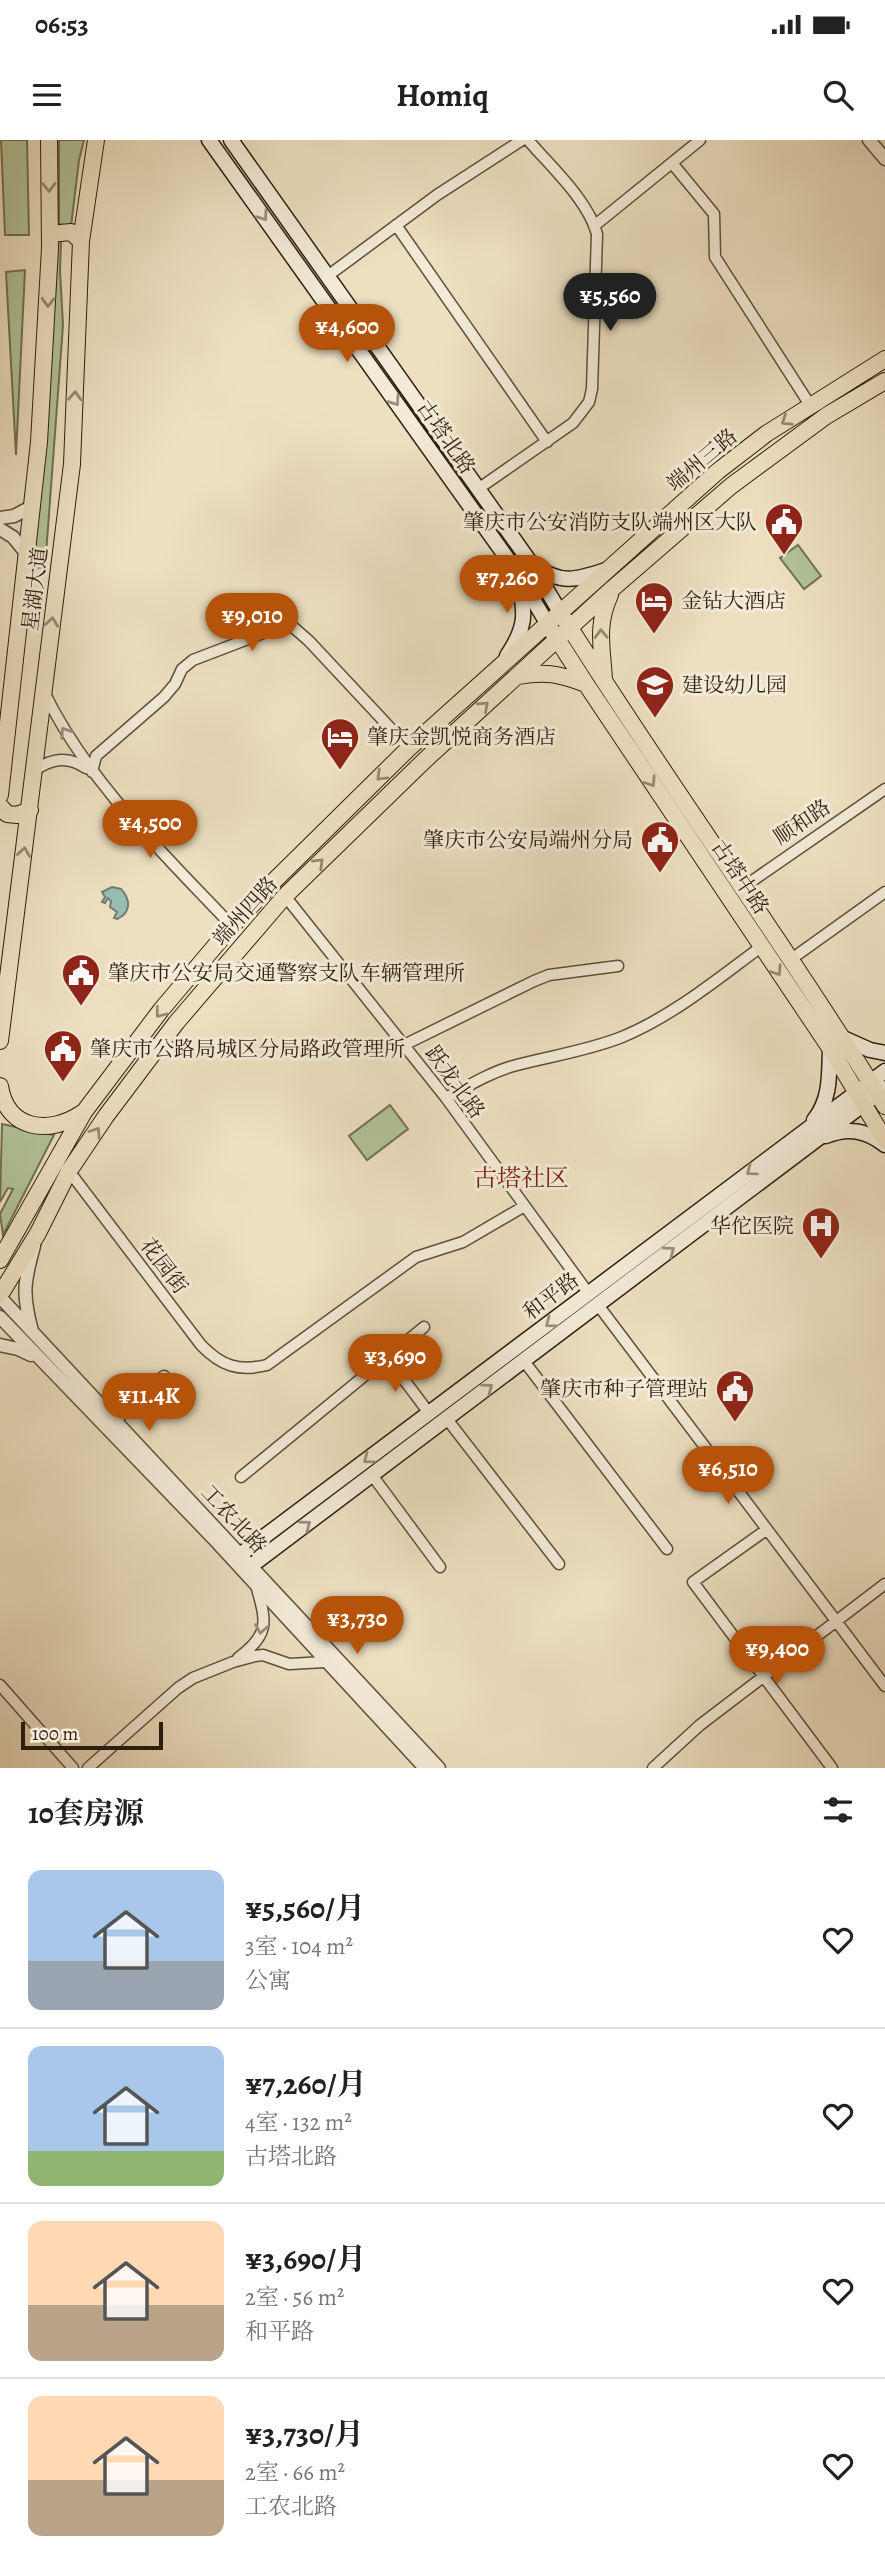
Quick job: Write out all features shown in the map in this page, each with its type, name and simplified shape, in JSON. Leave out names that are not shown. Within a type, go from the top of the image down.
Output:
[{"type":"main road","name":"星湖大道","points":[[0,795],[33,506],[46,349],[50,234],[49,140]]},
{"type":"main road","name":"星湖大道","points":[[0,1041],[72,464],[81,241],[89,172],[96,140]]},
{"type":"main road","points":[[89,172],[109,140]]},
{"type":"main road","name":"古塔北路","points":[[209,140],[514,568],[547,623]]},
{"type":"main road","name":"古塔北路","points":[[231,140],[530,562],[561,612]]},
{"type":"main road","points":[[243,187],[257,176]]},
{"type":"main road","points":[[50,234],[71,232],[81,241]]},
{"type":"main road","name":"端州三路","points":[[547,623],[718,471],[766,434],[885,359]]},
{"type":"main road","name":"端州三路","points":[[558,639],[757,465],[826,416],[883,386]]},
{"type":"main road","points":[[530,562],[554,578],[575,578],[608,569]]},
{"type":"main road","points":[[503,662],[519,639],[524,618],[522,596],[514,568]]},
{"type":"main road","points":[[604,681],[600,630],[602,612],[612,589]]},
{"type":"main road","name":"古塔中路","points":[[561,612],[604,681],[640,751],[761,947],[830,1048],[885,1142]]},
{"type":"main road","name":"古塔中路","points":[[547,623],[586,684],[640,751],[742,888],[879,1092]]},
{"type":"main road","name":"端州四路","points":[[0,1260],[85,1112],[161,1010],[232,926],[409,748],[547,623]]},
{"type":"main road","name":"端州四路","points":[[0,1296],[38,1233],[69,1171],[106,1116],[176,1023],[251,933],[374,809],[558,639]]},
{"type":"main road","points":[[516,677],[540,672],[553,673],[586,684]]},
{"type":"main road","points":[[360,796],[374,809]]},
{"type":"main road","points":[[0,806],[7,814],[17,815],[30,810]]},
{"type":"main road","points":[[843,1038],[870,1050],[885,1053]]},
{"type":"main road","points":[[810,1135],[824,1103],[829,1083],[830,1048]]},
{"type":"main road","name":"和平路","points":[[241,1554],[429,1413],[593,1300],[859,1098],[879,1092],[885,1070]]},
{"type":"main road","points":[[0,1086],[10,1111],[31,1124],[63,1125],[85,1112]]},
{"type":"main road","points":[[810,1135],[848,1130],[885,1142]]},
{"type":"main road","points":[[36,1196],[52,1204]]},
{"type":"main road","name":"和平路","points":[[251,1566],[524,1361],[593,1300]]},
{"type":"street","points":[[329,275],[437,195],[522,140]]},
{"type":"street","points":[[478,489],[573,423],[589,402],[592,389],[598,248],[594,226],[580,201],[528,140]]},
{"type":"street","points":[[594,226],[700,140]]},
{"type":"street","points":[[869,140],[885,159]]},
{"type":"street","points":[[876,140],[885,150]]},
{"type":"street","points":[[672,163],[714,214],[715,257],[810,405]]},
{"type":"street","points":[[396,225],[547,442]]},
{"type":"street","points":[[0,518],[14,516],[33,506]]},
{"type":"street","points":[[0,529],[13,537],[26,553]]},
{"type":"street","points":[[92,772],[96,756],[164,697],[175,684],[182,669],[193,660],[274,629],[293,627],[409,748]]},
{"type":"street","points":[[43,690],[58,720],[92,772],[232,926]]},
{"type":"street","points":[[35,770],[45,763],[66,759],[77,762],[92,772]]},
{"type":"street","name":"顺和路","points":[[742,888],[885,789]]},
{"type":"street","points":[[790,960],[885,892]]},
{"type":"street","name":"跃龙北路","points":[[285,896],[446,1098],[523,1207],[885,1686]]},
{"type":"street","points":[[446,1098],[482,1077],[512,1066],[593,1048],[634,1031],[675,1008],[761,947]]},
{"type":"street","points":[[404,1045],[542,978],[618,966]]},
{"type":"street","name":"花园街","points":[[69,1171],[201,1345],[222,1363],[241,1369],[267,1365],[416,1257],[463,1242],[523,1207]]},
{"type":"street","points":[[33,1335],[27,1311],[25,1280],[38,1233]]},
{"type":"street","name":"工农北路","points":[[0,1296],[33,1335],[439,1768]]},
{"type":"street","name":"工农北路","points":[[0,1317],[256,1585],[425,1768]]},
{"type":"street","points":[[241,1477],[424,1327]]},
{"type":"street","points":[[0,1345],[19,1349],[38,1358]]},
{"type":"street","points":[[387,1357],[429,1413]]},
{"type":"street","points":[[524,1361],[667,1549]]},
{"type":"street","points":[[115,1421],[164,1376]]},
{"type":"street","points":[[447,1419],[559,1564]]},
{"type":"street","points":[[372,1475],[440,1567]]},
{"type":"street","points":[[766,1530],[693,1582],[762,1678],[832,1768]]},
{"type":"street","points":[[653,1768],[700,1725],[885,1584]]},
{"type":"street","points":[[233,1662],[254,1647],[261,1638],[263,1610],[256,1585]]},
{"type":"street","points":[[88,1768],[178,1688],[193,1678],[233,1662],[262,1655],[289,1664],[325,1662]]},
{"type":"street","points":[[0,1685],[73,1768]]},
{"type":"green space","points":[[1,140],[27,140],[29,235],[5,235]]},
{"type":"green space","points":[[59,140],[84,140],[71,226],[59,224]]},
{"type":"green space","points":[[53,239],[61,240],[63,325],[45,568],[32,567]]},
{"type":"green space","points":[[25,270],[16,455],[6,272]]},
{"type":"green space","points":[[798,545],[821,576],[804,589],[780,558]]},
{"type":"green space","points":[[390,1105],[408,1129],[367,1160],[349,1136]]},
{"type":"green space","points":[[2,1124],[54,1135],[3,1235],[0,1214],[13,1189],[8,1188],[0,1202]]},
{"type":"water","points":[[112,887],[121,889],[128,902],[127,910],[117,919],[114,918],[117,912],[110,907],[111,901],[108,898],[105,903],[102,902],[105,897],[102,892]]},
{"type":"place","name":"肇庆市公安消防支队端州区大队","points":[[784,556]]},
{"type":"place","name":"金钻大酒店","points":[[654,635]]},
{"type":"place","name":"建设幼儿园","points":[[655,719]]},
{"type":"place","name":"肇庆金凯悦商务酒店","points":[[340,771]]},
{"type":"place","name":"肇庆市公安局端州分局","points":[[660,874]]},
{"type":"place","name":"肇庆市公安局交通警察支队车辆管理所","points":[[81,1007]]},
{"type":"place","name":"肇庆市公路局城区分局路政管理所","points":[[63,1083]]},
{"type":"place","name":"华佗医院","points":[[821,1260]]},
{"type":"place","name":"肇庆市种子管理站","points":[[735,1423]]},
{"type":"district","name":"古塔社区","points":[[521,1178]]}]
